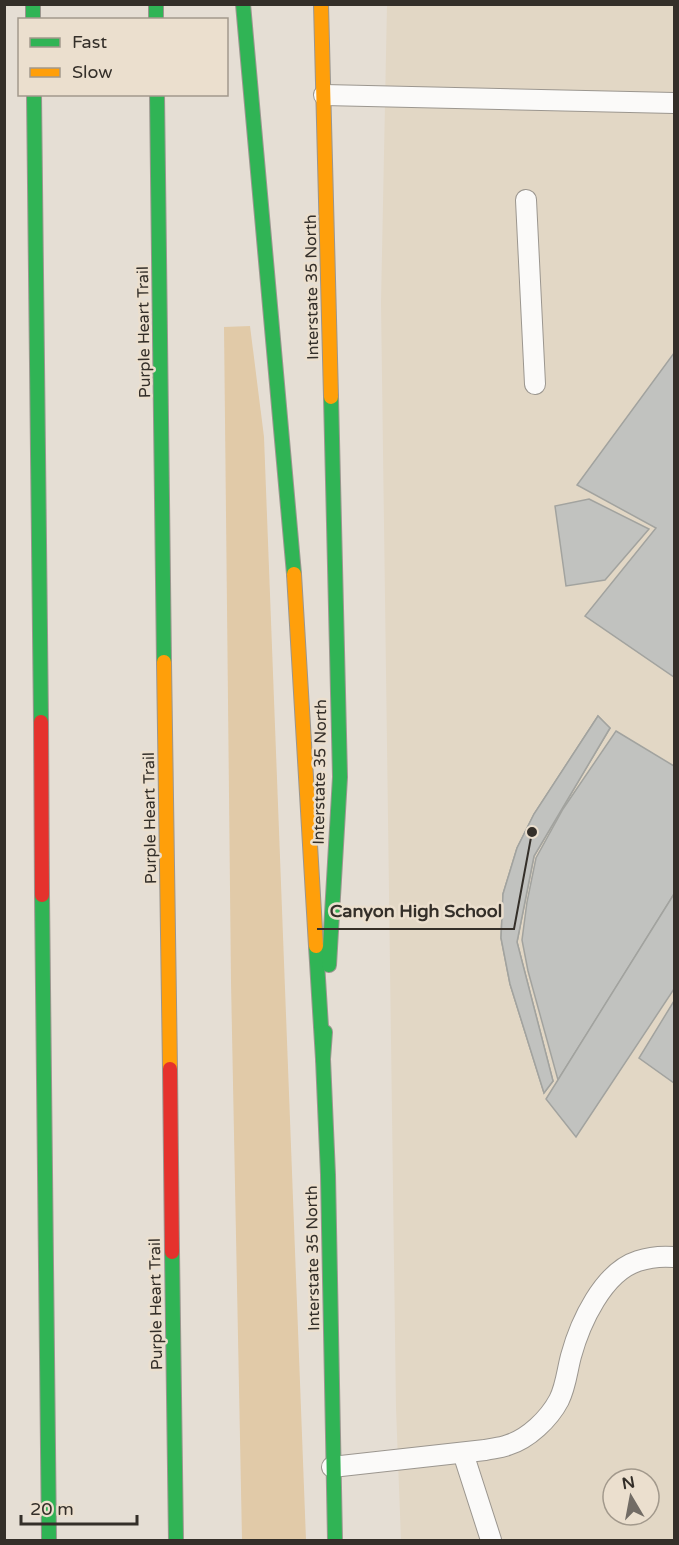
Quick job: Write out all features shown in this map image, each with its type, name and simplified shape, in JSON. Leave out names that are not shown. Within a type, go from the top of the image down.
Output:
[{"type":"main road","points":[[243,4],[295,581],[323,1059]]},
{"type":"main road","name":"Interstate 35 North","points":[[321,4],[340,777],[323,1059],[328,1175],[335,1540]]},
{"type":"main road","points":[[34,96],[49,1540]]},
{"type":"main road","name":"Purple Heart Trail","points":[[157,96],[176,1540]]},
{"type":"lane","points":[[324,95],[675,103]]},
{"type":"lane","points":[[526,200],[534,384]]},
{"type":"lane","points":[[332,1467],[463,1453],[510,1445],[534,1429],[558,1402],[577,1339],[590,1310],[602,1290],[615,1275],[636,1261],[660,1256],[675,1257]]},
{"type":"lane","points":[[463,1453],[491,1540]]},
{"type":"shaded area","points":[[387,5],[674,5],[674,1540],[401,1540],[396,1408],[381,303]]},
{"type":"shaded area","points":[[250,326],[264,437],[306,1540],[242,1540],[231,982],[224,327]]},
{"type":"building","points":[[674,353],[674,677],[585,616],[656,528],[577,485]]},
{"type":"building","points":[[589,499],[649,529],[605,580],[566,586],[555,506]]},
{"type":"building","points":[[598,716],[610,728],[534,856],[517,942],[553,1081],[544,1093],[510,984],[501,938],[503,894],[517,848],[534,814]]},
{"type":"building","points":[[598,716],[610,728],[534,856],[517,942],[553,1081],[544,1093],[510,984],[501,938],[503,894],[517,848],[534,814]]},
{"type":"building","points":[[616,731],[674,766],[674,894],[558,1080],[528,971],[522,940],[527,902],[536,858],[563,809]]},
{"type":"building","points":[[674,894],[674,989],[576,1137],[546,1099]]},
{"type":"building","points":[[674,1001],[674,1083],[639,1058]]},
{"type":"traffic: fast","points":[[33,4],[33,18]]},
{"type":"traffic: fast","points":[[156,4],[156,18]]},
{"type":"traffic: fast","points":[[243,4],[294,574]]},
{"type":"traffic: fast","points":[[34,96],[41,722]]},
{"type":"traffic: fast","points":[[157,96],[164,662]]},
{"type":"traffic: fast","points":[[329,965],[340,777],[331,397]]},
{"type":"traffic: fast","points":[[42,895],[49,1540]]},
{"type":"traffic: fast","points":[[316,946],[323,1059]]},
{"type":"traffic: fast","points":[[325,1032],[323,1059],[328,1175],[335,1540]]},
{"type":"traffic: fast","points":[[172,1252],[176,1540]]},
{"type":"traffic: slow","points":[[321,4],[331,397]]},
{"type":"traffic: slow","points":[[294,574],[316,946]]},
{"type":"traffic: slow","points":[[164,662],[170,1069]]},
{"type":"traffic: jam","points":[[41,722],[42,895]]},
{"type":"traffic: jam","points":[[170,1069],[172,1252]]},
{"type":"place","name":"Canyon High School","points":[[532,832]]}]
